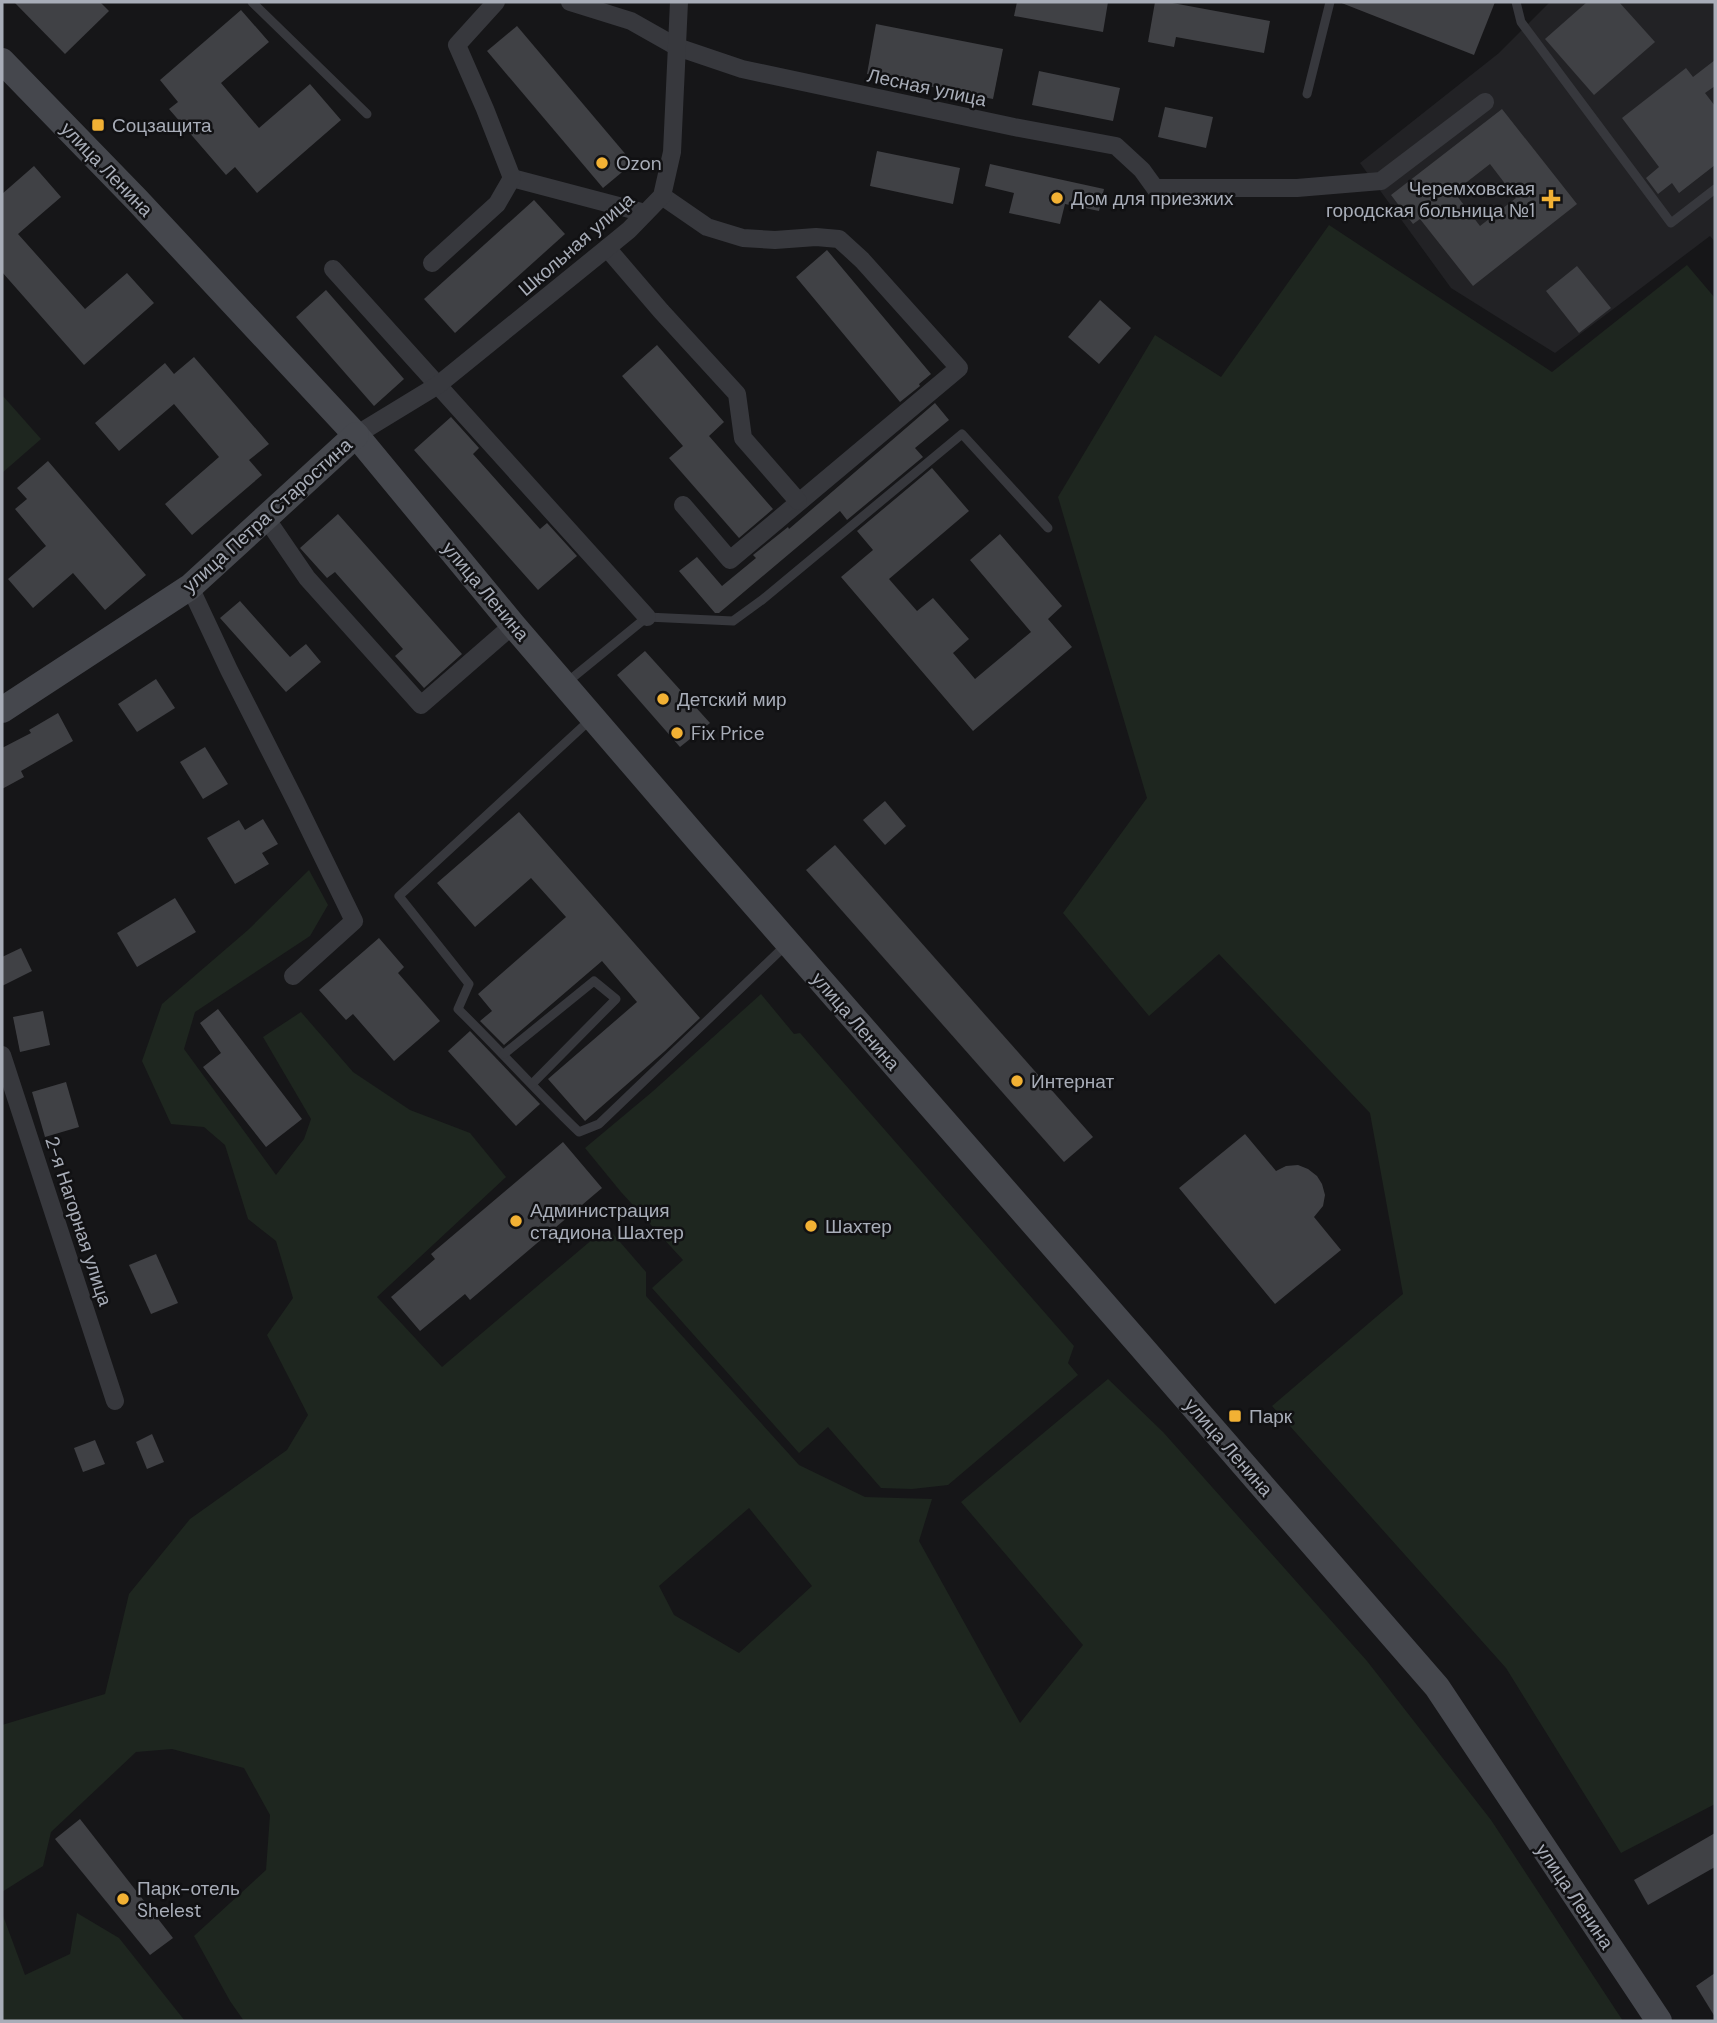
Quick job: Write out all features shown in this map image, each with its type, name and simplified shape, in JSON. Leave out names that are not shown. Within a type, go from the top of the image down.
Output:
[{"type":"main road","name":"улица Ленина","points":[[2,61],[147,210],[356,435],[513,625],[1437,1687],[1659,2021]]},
{"type":"main road","name":"улица Петра Старостина","points":[[2,710],[190,587],[356,435]]},
{"type":"street","points":[[496,2],[457,45],[512,178]]},
{"type":"street","name":"Лесная улица","points":[[569,2],[631,20],[677,47],[754,72],[1116,146],[1142,170],[1155,188],[1297,187],[1381,181],[1485,102]]},
{"type":"street","name":"Школьная улица","points":[[356,435],[439,385],[607,248],[662,196],[672,152],[679,2]]},
{"type":"street","points":[[512,178],[645,214]]},
{"type":"street","points":[[432,263],[497,204],[512,178]]},
{"type":"street","points":[[662,196],[707,227],[743,238],[839,239],[862,260],[959,368],[730,561],[683,505]]},
{"type":"street","points":[[607,248],[737,394],[743,438],[798,501]]},
{"type":"street","points":[[333,269],[647,617]]},
{"type":"street","points":[[266,518],[307,578],[421,705],[513,625]]},
{"type":"street","points":[[190,587],[354,921],[293,976]]},
{"type":"street","name":"2-я Нагорная улица","points":[[2,1055],[116,1401]]},
{"type":"lane","points":[[252,2],[367,114]]},
{"type":"lane","points":[[1307,94],[1330,2]]},
{"type":"lane","points":[[1516,2],[1521,22],[1671,223],[1715,189]]},
{"type":"lane","points":[[565,684],[647,617],[733,621],[962,434],[1048,528]]},
{"type":"lane","points":[[593,717],[399,896],[469,984],[458,1009],[579,1132],[598,1124],[788,943]]},
{"type":"lane","points":[[504,1055],[594,981],[616,999],[532,1084]]},
{"type":"shaded area","name":"Черемховская городская больница №1","points":[[1550,2],[1715,2],[1715,242],[1710,236],[1555,353],[1451,288],[1360,163],[1499,53]]},
{"type":"shaded area","points":[[1329,225],[1552,372],[1687,265],[1715,298],[1715,1804],[1621,1853],[1506,1668],[1272,1406],[1403,1294],[1370,1113],[1219,954],[1149,1016],[1063,913],[1147,798],[1058,497],[1155,335],[1221,377]]},
{"type":"shaded area","points":[[2,395],[41,439],[2,473]]},
{"type":"shaded area","points":[[309,870],[328,905],[310,936],[195,1012],[184,1049],[276,1175],[304,1139],[311,1119],[263,1037],[301,1012],[353,1072],[410,1110],[470,1133],[506,1177],[377,1297],[442,1367],[607,1227],[646,1272],[646,1296],[799,1465],[865,1497],[932,1499],[919,1541],[1020,1723],[1083,1645],[961,1502],[1108,1379],[1163,1432],[1367,1661],[1491,1820],[1623,2021],[244,2021],[194,1936],[266,1870],[270,1815],[244,1768],[172,1749],[136,1752],[51,1832],[43,1866],[2,1892],[2,1725],[105,1694],[129,1594],[190,1519],[287,1450],[308,1415],[267,1335],[293,1298],[276,1241],[248,1219],[225,1145],[204,1127],[171,1124],[142,1061],[162,1004],[248,930]],"holes":[[[749,1508],[812,1586],[739,1653],[674,1615],[659,1586]]]},
{"type":"shaded area","name":"Шахтер","points":[[761,994],[794,1034],[800,1033],[1074,1346],[1068,1363],[1078,1375],[948,1485],[912,1489],[881,1488],[828,1427],[799,1453],[652,1288],[683,1260],[585,1148]]},
{"type":"shaded area","points":[[2,1913],[25,1975],[70,1954],[77,1913],[119,1938],[185,2021],[2,2021]]},
{"type":"building","points":[[14,2],[100,2],[109,11],[65,54]]},
{"type":"building","points":[[1017,2],[1108,2],[1103,32],[1014,16]]},
{"type":"building","points":[[1155,2],[1270,21],[1264,53],[1176,37],[1174,47],[1148,42]]},
{"type":"building","points":[[1339,2],[1495,2],[1474,55]]},
{"type":"building","points":[[1587,2],[1619,2],[1655,42],[1594,95],[1545,39]]},
{"type":"building","points":[[241,10],[269,42],[221,83],[259,128],[310,84],[341,120],[257,193],[235,167],[226,175],[169,109],[178,102],[160,80]]},
{"type":"building","points":[[876,24],[1003,49],[993,99],[867,74]]},
{"type":"building","points":[[517,26],[633,163],[603,188],[487,51]]},
{"type":"building","points":[[1715,60],[1715,86],[1705,93],[1715,106],[1715,165],[1679,193],[1672,183],[1658,194],[1646,178],[1659,167],[1622,118],[1686,68],[1693,77]]},
{"type":"building","points":[[1039,71],[1120,88],[1113,121],[1032,105]]},
{"type":"building","points":[[1165,107],[1213,117],[1206,148],[1158,137]]},
{"type":"building","points":[[1502,109],[1577,204],[1473,286],[1420,219],[1413,224],[1391,195]],"holes":[[[1490,164],[1516,198],[1480,226],[1454,192]]]},
{"type":"building","points":[[877,151],[960,168],[953,204],[870,186]]},
{"type":"building","name":"Дом для приезжих","points":[[990,164],[1104,189],[1099,211],[1065,204],[1060,224],[1009,213],[1014,193],[985,186]]},
{"type":"building","points":[[34,166],[61,197],[18,234],[85,309],[127,273],[154,303],[84,365],[2,272],[2,194]]},
{"type":"building","points":[[534,200],[565,234],[455,333],[424,299]]},
{"type":"building","points":[[827,250],[931,374],[900,402],[796,277]]},
{"type":"building","points":[[1577,266],[1611,308],[1579,333],[1546,291]]},
{"type":"building","points":[[326,290],[404,379],[374,406],[296,317]]},
{"type":"building","points":[[1100,300],[1131,328],[1099,364],[1068,337]]},
{"type":"building","points":[[657,345],[724,422],[709,436],[773,509],[739,538],[669,458],[683,446],[622,376]]},
{"type":"building","points":[[194,357],[269,444],[249,460],[262,475],[192,535],[165,504],[219,457],[174,404],[119,451],[95,423],[165,363],[174,374]]},
{"type":"building","points":[[935,403],[949,420],[915,448],[923,457],[847,520],[840,511],[719,613],[715,613],[679,571],[697,557],[722,586],[756,558],[753,555],[788,527],[789,529]]},
{"type":"building","points":[[451,417],[479,448],[473,454],[540,529],[547,523],[577,556],[538,590],[414,450]]},
{"type":"building","points":[[48,461],[146,575],[105,610],[73,573],[33,608],[8,579],[46,546],[15,509],[27,499],[17,488]]},
{"type":"building","points":[[932,468],[969,511],[889,579],[917,611],[933,598],[969,639],[953,653],[975,679],[1031,632],[970,560],[1000,534],[1062,606],[1048,619],[1072,647],[973,731],[841,577],[873,550],[857,531]]},
{"type":"building","points":[[338,514],[462,654],[424,688],[395,656],[403,649],[335,572],[327,578],[300,548]]},
{"type":"building","points":[[240,601],[290,657],[306,644],[321,662],[286,692],[220,618]]},
{"type":"building","name":"Детский мир","points":[[645,651],[710,723],[680,747],[617,675]]},
{"type":"building","points":[[156,679],[175,708],[137,732],[118,704]]},
{"type":"building","points":[[58,713],[73,741],[21,771],[24,777],[2,789],[2,748],[31,733],[29,730]]},
{"type":"building","points":[[205,747],[228,784],[203,799],[180,762]]},
{"type":"building","points":[[885,801],[906,826],[885,845],[863,820]]},
{"type":"building","points":[[519,812],[700,1018],[585,1121],[548,1079],[637,1002],[602,961],[504,1045],[480,1021],[492,1011],[478,994],[566,917],[531,878],[475,927],[437,883]]},
{"type":"building","points":[[263,819],[278,844],[262,853],[269,864],[235,884],[207,838],[239,820],[245,830]]},
{"type":"building","points":[[835,845],[1093,1137],[1064,1162],[806,870]]},
{"type":"building","points":[[175,898],[196,932],[137,967],[117,933]]},
{"type":"building","points":[[379,938],[404,967],[398,973],[440,1021],[394,1061],[353,1014],[346,1020],[319,990]]},
{"type":"building","points":[[21,948],[32,971],[2,986],[2,957]]},
{"type":"building","points":[[218,1009],[302,1119],[266,1147],[203,1067],[221,1053],[200,1023]]},
{"type":"building","points":[[43,1011],[50,1045],[20,1052],[13,1017]]},
{"type":"building","points":[[470,1031],[540,1104],[516,1126],[448,1051]]},
{"type":"building","points":[[66,1082],[79,1127],[45,1137],[32,1092]]},
{"type":"building","points":[[1245,1134],[1276,1171],[1286,1166],[1298,1165],[1317,1176],[1325,1195],[1323,1206],[1314,1217],[1341,1250],[1275,1304],[1179,1188]]},
{"type":"building","name":"Администрация стадиона Шахтер","points":[[563,1142],[602,1188],[470,1300],[465,1294],[420,1331],[391,1297],[435,1259],[431,1254]]},
{"type":"building","points":[[156,1254],[178,1303],[151,1314],[129,1265]]},
{"type":"building","points":[[152,1434],[164,1462],[147,1469],[136,1442]]},
{"type":"building","points":[[95,1440],[105,1464],[83,1472],[74,1448]]},
{"type":"building","points":[[80,1819],[173,1938],[150,1955],[55,1839]]},
{"type":"building","points":[[1715,1833],[1715,1867],[1648,1905],[1634,1880]]},
{"type":"building","points":[[1715,1973],[1715,2017],[1696,1986]]},
{"type":"place","name":"Соцзащита","points":[[98,125]]},
{"type":"place","name":"Ozon","points":[[602,163]]},
{"type":"place","name":"Дом для приезжих","points":[[1057,198]]},
{"type":"place","name":"Черемховская городская больница №1","points":[[1551,199]]},
{"type":"place","name":"Детский мир","points":[[663,699]]},
{"type":"place","name":"Fix Price","points":[[677,733]]},
{"type":"place","name":"Интернат","points":[[1017,1081]]},
{"type":"place","name":"Администрация стадиона Шахтер","points":[[516,1221]]},
{"type":"place","name":"Шахтер","points":[[811,1226]]},
{"type":"place","name":"Парк","points":[[1235,1416]]},
{"type":"place","name":"Парк-отель Shelest","points":[[123,1899]]}]
